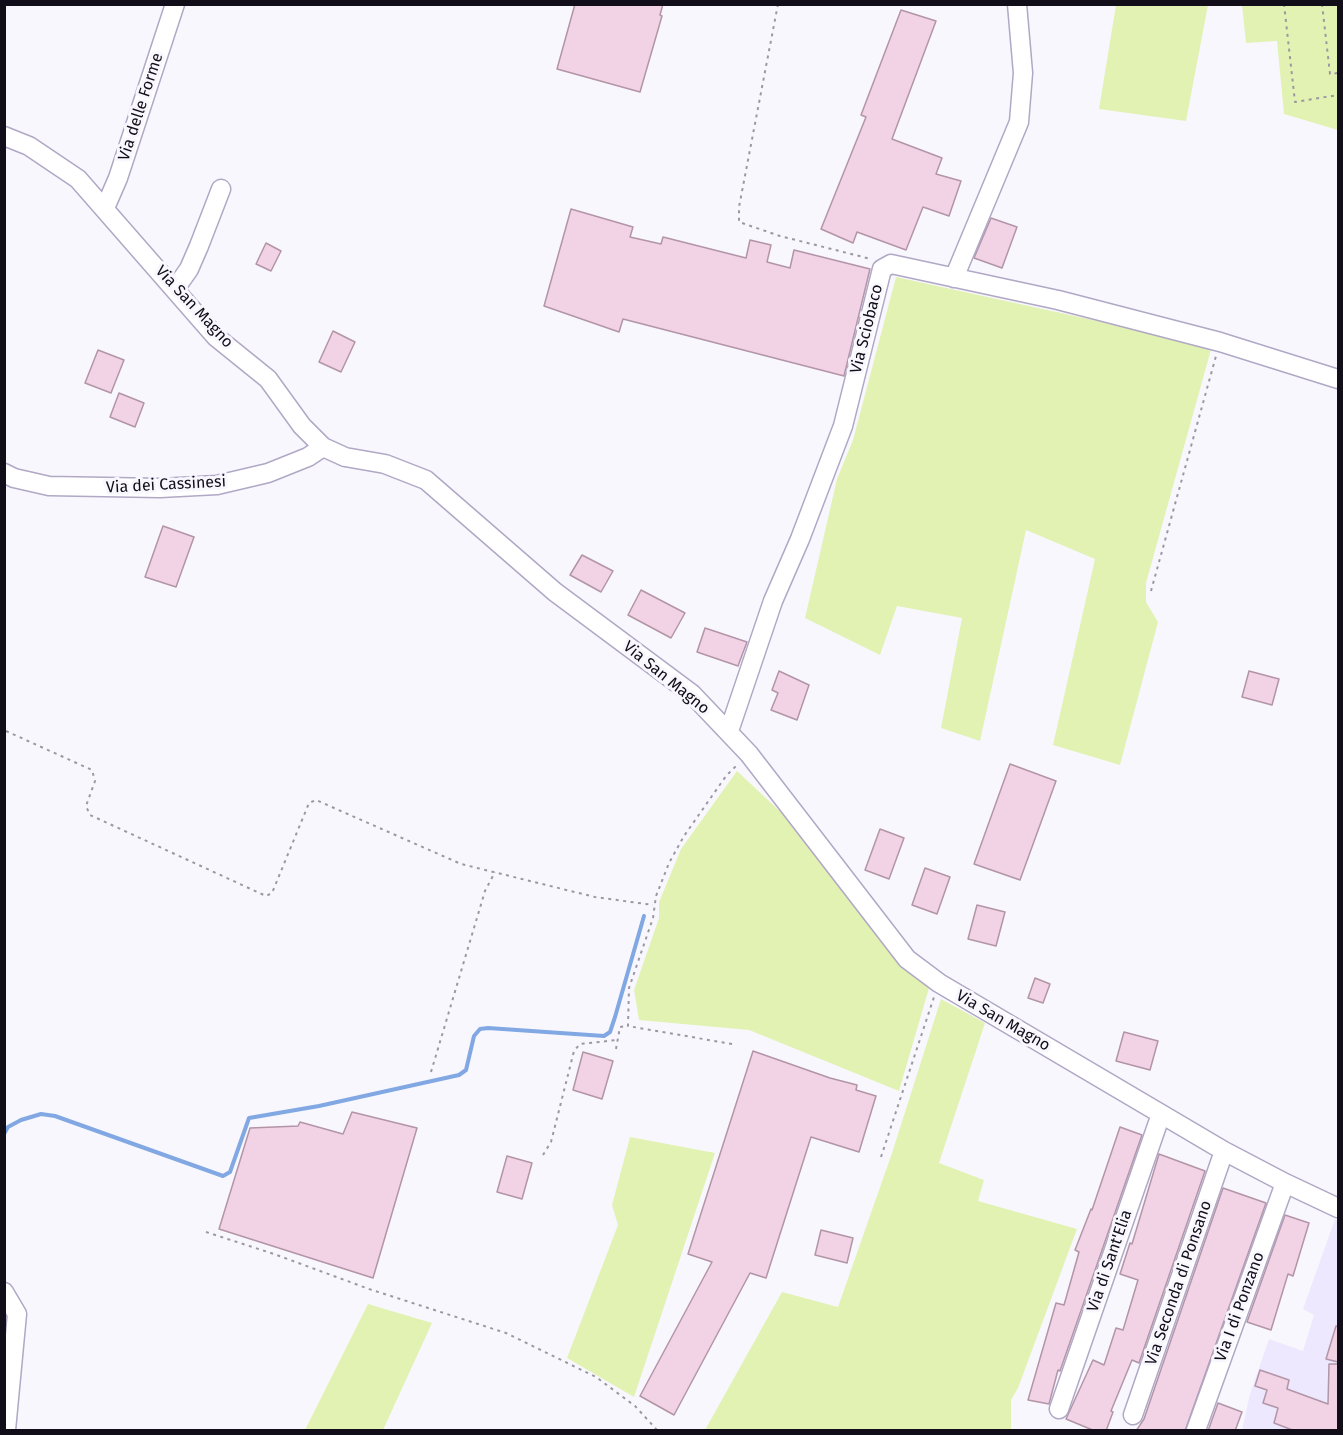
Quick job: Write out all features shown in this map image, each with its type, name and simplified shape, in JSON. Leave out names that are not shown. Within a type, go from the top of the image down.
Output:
[{"type":"street","name":"Via delle Forme","points":[[105,208],[118,178],[175,4]]},
{"type":"street","points":[[954,278],[1019,122],[1023,73],[1017,4]]},
{"type":"street","name":"Via San Magno","points":[[4,136],[29,146],[78,179],[216,337],[268,379],[302,426],[323,447],[345,457],[386,464],[426,480],[555,592],[692,694],[749,754],[907,959],[939,983],[1224,1151],[1338,1208]]},
{"type":"street","points":[[175,289],[189,269],[200,246],[221,189]]},
{"type":"street","name":"Via Sciobaco","points":[[729,731],[773,602],[800,539],[843,426],[882,269],[891,264],[1058,300],[1220,342],[1338,379]]},
{"type":"street","name":"Via dei Cassinesi","points":[[4,472],[14,478],[49,486],[160,488],[217,485],[268,473],[308,457],[323,447]]},
{"type":"street","name":"Via di Sant'Elia","points":[[1059,1409],[1161,1114]]},
{"type":"street","name":"Via Seconda di Ponsano","points":[[1133,1415],[1224,1151]]},
{"type":"street","name":"Via I di Ponzano","points":[[1196,1431],[1285,1183]]},
{"type":"street","points":[[4,1292],[17,1314],[6,1431]]},
{"type":"path","points":[[778,4],[739,207],[740,222],[780,236],[891,264]]},
{"type":"path","points":[[1284,4],[1295,102],[1338,95]]},
{"type":"path","points":[[1322,4],[1330,74],[1338,73]]},
{"type":"path","points":[[1151,591],[1220,342]]},
{"type":"path","points":[[6,731],[92,770],[95,781],[86,806],[90,814],[267,896],[272,892],[309,803],[316,800],[460,864],[595,897],[653,905]]},
{"type":"path","points":[[628,1026],[629,988],[653,918],[653,905],[669,863],[684,836],[726,776],[749,754]]},
{"type":"path","points":[[431,1072],[485,891],[495,872]]},
{"type":"path","points":[[881,1157],[939,983]]},
{"type":"path","points":[[616,1049],[620,1027],[628,1026],[732,1044]]},
{"type":"path","points":[[543,1155],[551,1142],[574,1051],[580,1044],[617,1041]]},
{"type":"path","points":[[206,1232],[369,1289],[506,1333],[596,1377],[635,1406],[657,1431]]},
{"type":"shaded area","points":[[1335,1219],[1338,1221],[1338,1430],[1242,1430],[1250,1394],[1269,1339],[1303,1351],[1314,1315],[1303,1309]]},
{"type":"green space","points":[[1116,5],[1208,5],[1186,121],[1099,109]]},
{"type":"green space","points":[[1242,5],[1338,5],[1338,130],[1284,114],[1277,41],[1246,43]]},
{"type":"green space","points":[[896,277],[1212,346],[1146,583],[1146,602],[1158,622],[1120,765],[1053,745],[1095,559],[1026,530],[980,741],[941,728],[962,618],[897,606],[880,655],[805,618],[837,479],[853,440]]},
{"type":"green space","points":[[737,771],[785,816],[900,966],[929,988],[899,1091],[749,1030],[639,1020],[634,990],[659,918],[659,902],[681,849]]},
{"type":"green space","points":[[941,999],[985,1023],[939,1163],[984,1180],[978,1201],[1077,1229],[1018,1388],[1011,1400],[1011,1430],[705,1430],[782,1292],[838,1307],[892,1153]]},
{"type":"green space","points":[[630,1137],[715,1153],[634,1397],[567,1358],[618,1225],[612,1205]]},
{"type":"green space","points":[[368,1304],[432,1323],[383,1430],[305,1430]]},
{"type":"building","points":[[575,4],[663,4],[660,15],[662,16],[640,92],[557,69]]},
{"type":"building","points":[[901,10],[936,21],[892,139],[942,158],[936,174],[961,181],[949,216],[923,207],[906,250],[857,232],[853,243],[821,229],[866,117],[861,115]]},
{"type":"building","points":[[571,209],[633,227],[630,237],[661,244],[663,237],[746,258],[750,240],[771,245],[767,262],[790,268],[794,250],[870,269],[844,376],[623,319],[619,332],[544,306]]},
{"type":"building","points":[[991,218],[1017,227],[1002,268],[974,258]]},
{"type":"building","points":[[266,243],[281,251],[271,271],[256,264]]},
{"type":"building","points":[[333,331],[355,342],[341,372],[319,362]]},
{"type":"building","points":[[98,350],[124,360],[111,393],[85,383]]},
{"type":"building","points":[[119,393],[144,403],[135,427],[110,417]]},
{"type":"building","points":[[163,526],[194,537],[176,587],[145,577]]},
{"type":"building","points":[[582,555],[613,571],[601,592],[570,575]]},
{"type":"building","points":[[641,590],[685,613],[671,638],[628,615]]},
{"type":"building","points":[[705,628],[747,642],[738,666],[697,652]]},
{"type":"building","points":[[779,671],[809,685],[797,720],[771,710],[778,693],[772,690]]},
{"type":"building","points":[[1249,671],[1279,679],[1272,705],[1242,697]]},
{"type":"building","points":[[1010,764],[1056,781],[1020,880],[974,864]]},
{"type":"building","points":[[880,829],[904,838],[889,879],[865,870]]},
{"type":"building","points":[[925,868],[950,877],[937,914],[912,905]]},
{"type":"building","points":[[977,905],[1005,912],[996,946],[968,939]]},
{"type":"building","points":[[1035,978],[1050,984],[1043,1003],[1028,998]]},
{"type":"building","points":[[1124,1032],[1158,1041],[1150,1070],[1116,1061]]},
{"type":"building","points":[[753,1051],[857,1085],[856,1090],[876,1096],[859,1152],[811,1137],[766,1278],[750,1273],[674,1415],[640,1396],[712,1262],[688,1254]]},
{"type":"building","points":[[583,1052],[613,1061],[602,1099],[573,1090]]},
{"type":"building","points":[[352,1112],[417,1128],[373,1278],[219,1229],[250,1128],[298,1126],[300,1122],[343,1134]]},
{"type":"building","points":[[1120,1127],[1142,1135],[1060,1371],[1058,1370],[1049,1404],[1028,1400],[1056,1303],[1064,1305],[1079,1252],[1075,1250],[1092,1210]]},
{"type":"building","points":[[1159,1154],[1205,1171],[1139,1363],[1132,1360],[1111,1411],[1113,1412],[1106,1431],[1095,1431],[1066,1419],[1093,1360],[1104,1365],[1116,1328],[1123,1330],[1138,1280],[1120,1274],[1130,1243],[1132,1244]]},
{"type":"building","points":[[507,1156],[532,1163],[522,1199],[497,1192]]},
{"type":"building","points":[[1223,1188],[1266,1203],[1185,1431],[1136,1431],[1144,1419]]},
{"type":"building","points":[[1285,1215],[1309,1223],[1293,1276],[1288,1274],[1271,1330],[1247,1322]]},
{"type":"building","points":[[821,1230],[853,1238],[847,1263],[815,1255]]},
{"type":"building","points":[[1336,1326],[1338,1326],[1338,1362],[1326,1359]]},
{"type":"building","points":[[1329,1364],[1338,1364],[1338,1431],[1295,1431],[1274,1423],[1278,1408],[1263,1403],[1267,1390],[1255,1386],[1260,1370],[1289,1380],[1287,1389],[1328,1404]]},
{"type":"building","points":[[1218,1403],[1242,1412],[1235,1431],[1208,1431]]},
{"type":"waterway","points":[[4,1134],[8,1127],[21,1120],[41,1114],[55,1116],[223,1176],[230,1172],[249,1118],[319,1106],[459,1075],[466,1070],[474,1036],[480,1029],[604,1036],[610,1032],[644,916]]}]
